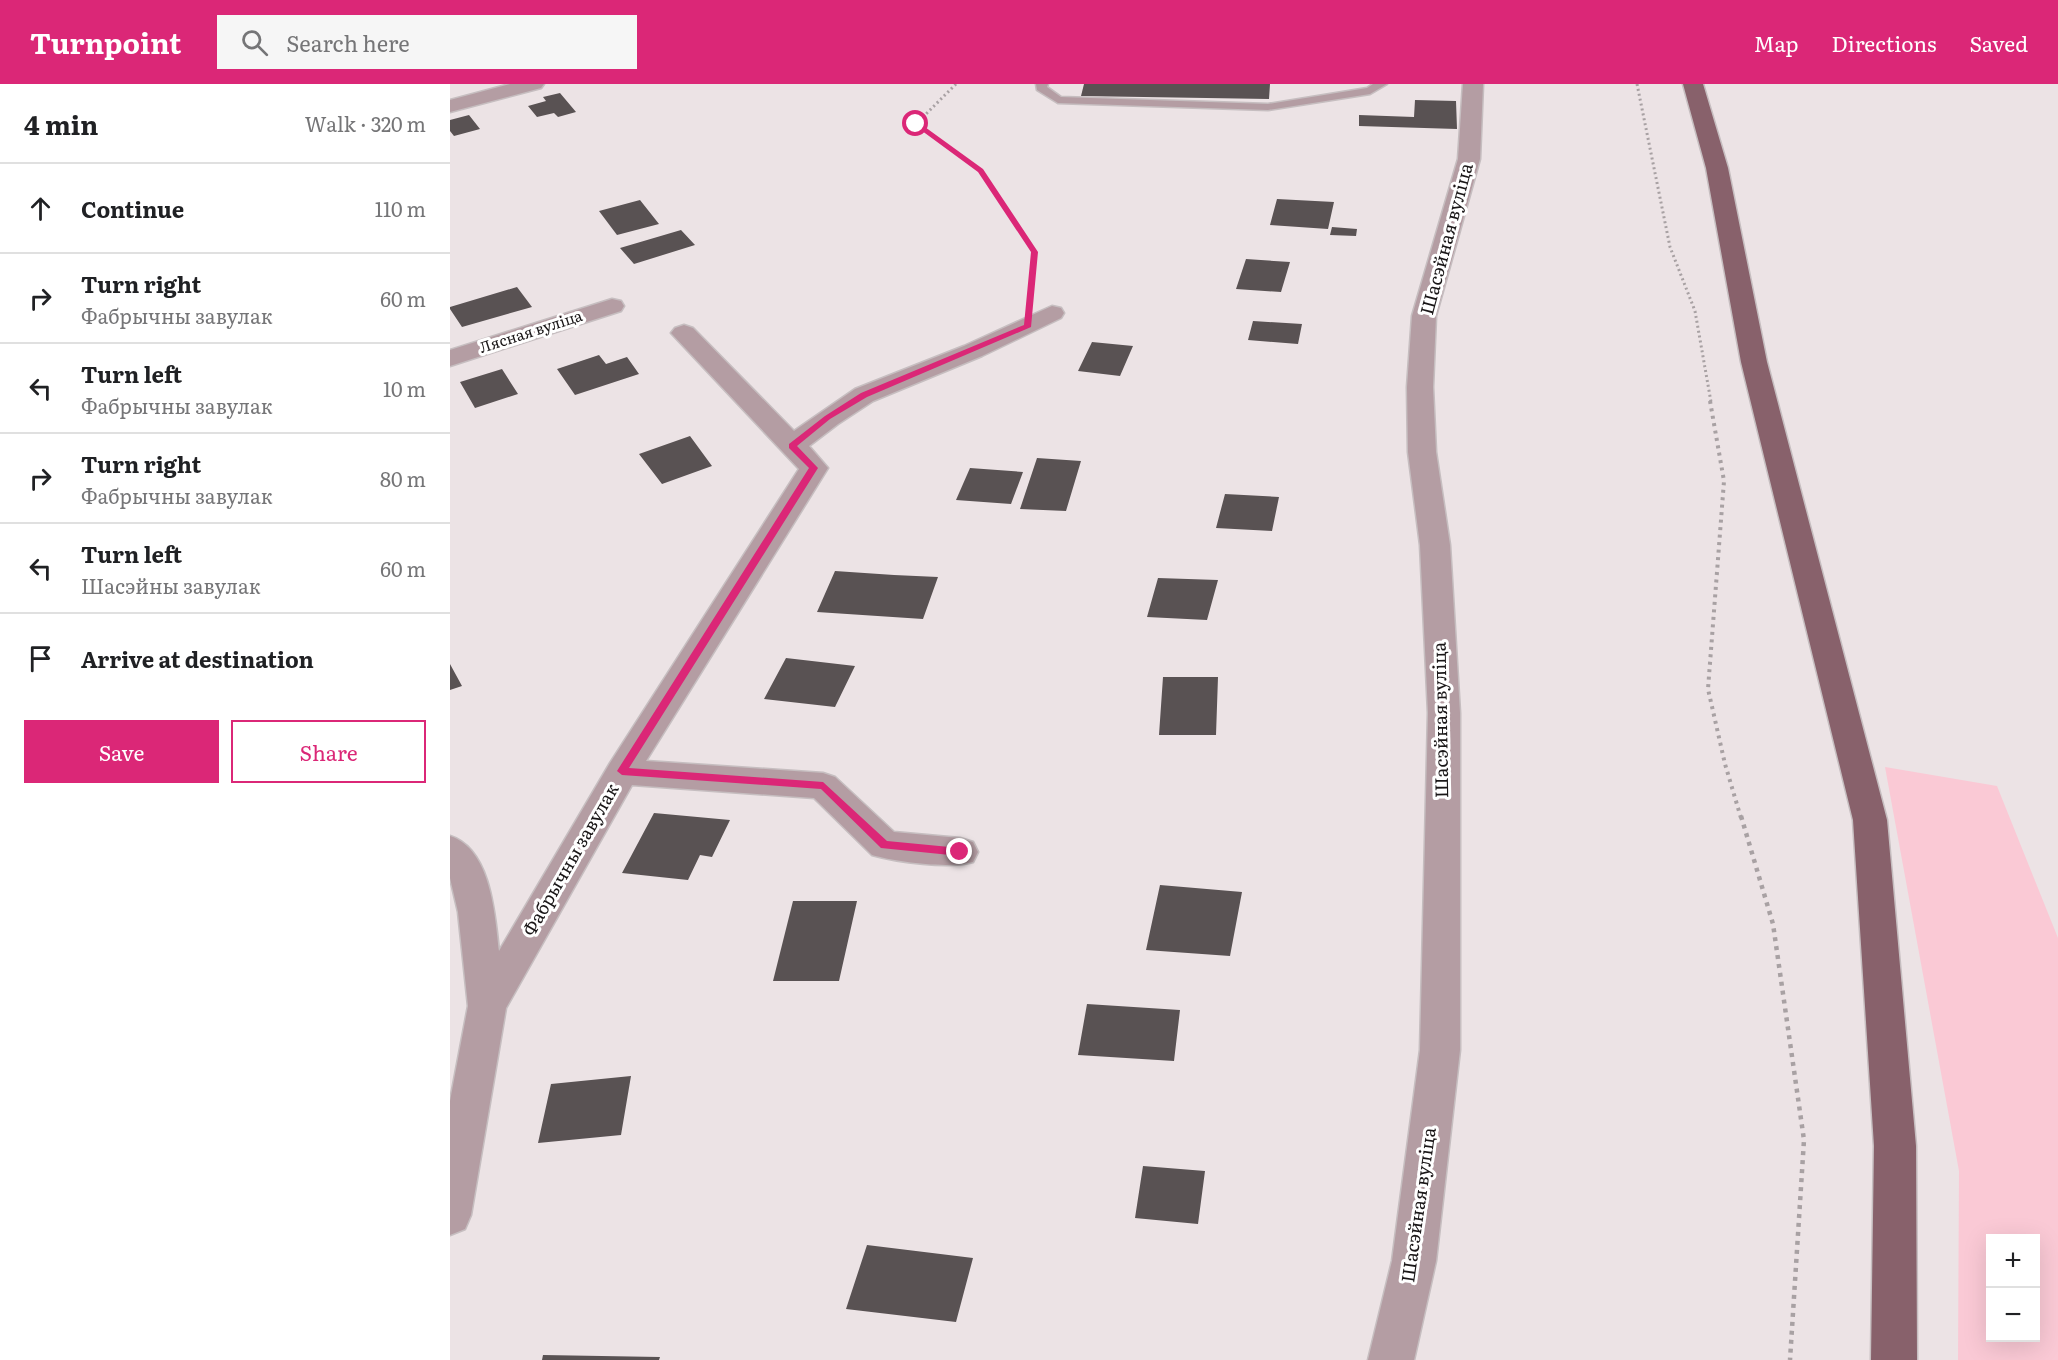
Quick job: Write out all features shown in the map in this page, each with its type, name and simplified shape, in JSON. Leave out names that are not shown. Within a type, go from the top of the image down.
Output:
[{"type":"main road","points":[[1694,84],[1717,168],[1754,362],[1870,820],[1896,1146],[1894,1360]]},
{"type":"street","points":[[450,106],[534,84]]},
{"type":"street","name":"Шасэйная вуліца","points":[[1391,1360],[1414,1261],[1440,1050],[1444,713],[1435,545],[1422,452],[1420,387],[1424,316],[1469,159],[1473,84]]},
{"type":"street","name":"Лясная вуліца","points":[[450,358],[612,306]]},
{"type":"street","points":[[792,446],[828,418],[864,395],[1027,327],[1052,313]]},
{"type":"street","name":"Фабрычны завулак","points":[[487,1006],[622,771],[813,468],[684,333]]},
{"type":"street","points":[[622,771],[823,786],[885,845],[960,852]]},
{"type":"street","points":[[450,850],[469,879],[474,901],[487,1006],[450,1215]]},
{"type":"lane","points":[[1042,84],[1041,88],[1058,100],[1268,107],[1370,91],[1381,84]]},
{"type":"path","points":[[956,84],[916,124],[981,171],[1035,252],[1027,327]]},
{"type":"path","points":[[1637,84],[1670,247],[1695,310],[1724,482],[1707,689],[1725,764],[1773,924],[1804,1140],[1790,1360]]},
{"type":"shaded area","points":[[1885,767],[1997,786],[2058,938],[2058,1360],[1958,1360],[1959,1171]]},
{"type":"building","points":[[1084,84],[1270,84],[1269,99],[1081,96]]},
{"type":"building","points":[[560,93],[576,112],[558,117],[554,113],[537,117],[528,106],[546,101],[543,97]]},
{"type":"building","points":[[1415,100],[1456,101],[1457,129],[1359,126],[1359,115],[1414,117]]},
{"type":"building","points":[[469,115],[480,129],[454,136],[450,131],[450,120]]},
{"type":"building","points":[[1277,199],[1334,202],[1328,229],[1270,225]]},
{"type":"building","points":[[640,200],[659,224],[617,235],[599,211]]},
{"type":"building","points":[[1332,227],[1357,229],[1356,236],[1330,235]]},
{"type":"building","points":[[681,230],[695,245],[634,264],[620,248]]},
{"type":"building","points":[[1246,259],[1290,262],[1281,292],[1236,289]]},
{"type":"building","points":[[517,287],[532,307],[462,327],[450,309],[450,307]]},
{"type":"building","points":[[1253,321],[1302,324],[1298,344],[1248,340]]},
{"type":"building","points":[[1092,342],[1133,346],[1120,376],[1078,371]]},
{"type":"building","points":[[599,355],[606,364],[627,357],[639,374],[575,395],[557,369]]},
{"type":"building","points":[[502,369],[518,394],[475,408],[460,382]]},
{"type":"building","points":[[690,436],[712,466],[662,484],[639,454]]},
{"type":"building","points":[[1037,458],[1081,461],[1066,511],[1020,509]]},
{"type":"building","points":[[970,468],[1023,472],[1011,504],[956,500]]},
{"type":"building","points":[[1225,494],[1279,497],[1272,531],[1216,528]]},
{"type":"building","points":[[835,571],[938,577],[923,619],[817,612]]},
{"type":"building","points":[[1158,578],[1218,580],[1207,620],[1147,617]]},
{"type":"building","points":[[786,658],[855,666],[835,707],[764,699]]},
{"type":"building","points":[[450,664],[462,686],[450,690]]},
{"type":"building","points":[[1163,677],[1218,677],[1216,735],[1159,735]]},
{"type":"building","points":[[654,813],[730,820],[712,857],[700,855],[688,880],[622,873]]},
{"type":"building","points":[[1160,885],[1242,892],[1230,956],[1146,950]]},
{"type":"building","points":[[793,901],[857,901],[839,981],[773,981]]},
{"type":"building","points":[[1087,1004],[1180,1010],[1174,1061],[1078,1055]]},
{"type":"building","points":[[631,1076],[621,1135],[538,1143],[551,1084]]},
{"type":"building","points":[[1143,1166],[1205,1171],[1198,1224],[1135,1218]]},
{"type":"building","points":[[867,1245],[973,1258],[956,1322],[846,1309]]},
{"type":"building","points":[[543,1355],[660,1357],[659,1360],[542,1360]]},
{"type":"route","points":[[916,124],[981,171],[1035,252],[1027,327],[864,395],[828,418],[792,446],[813,468],[622,771],[823,786],[885,845],[960,852]]}]
